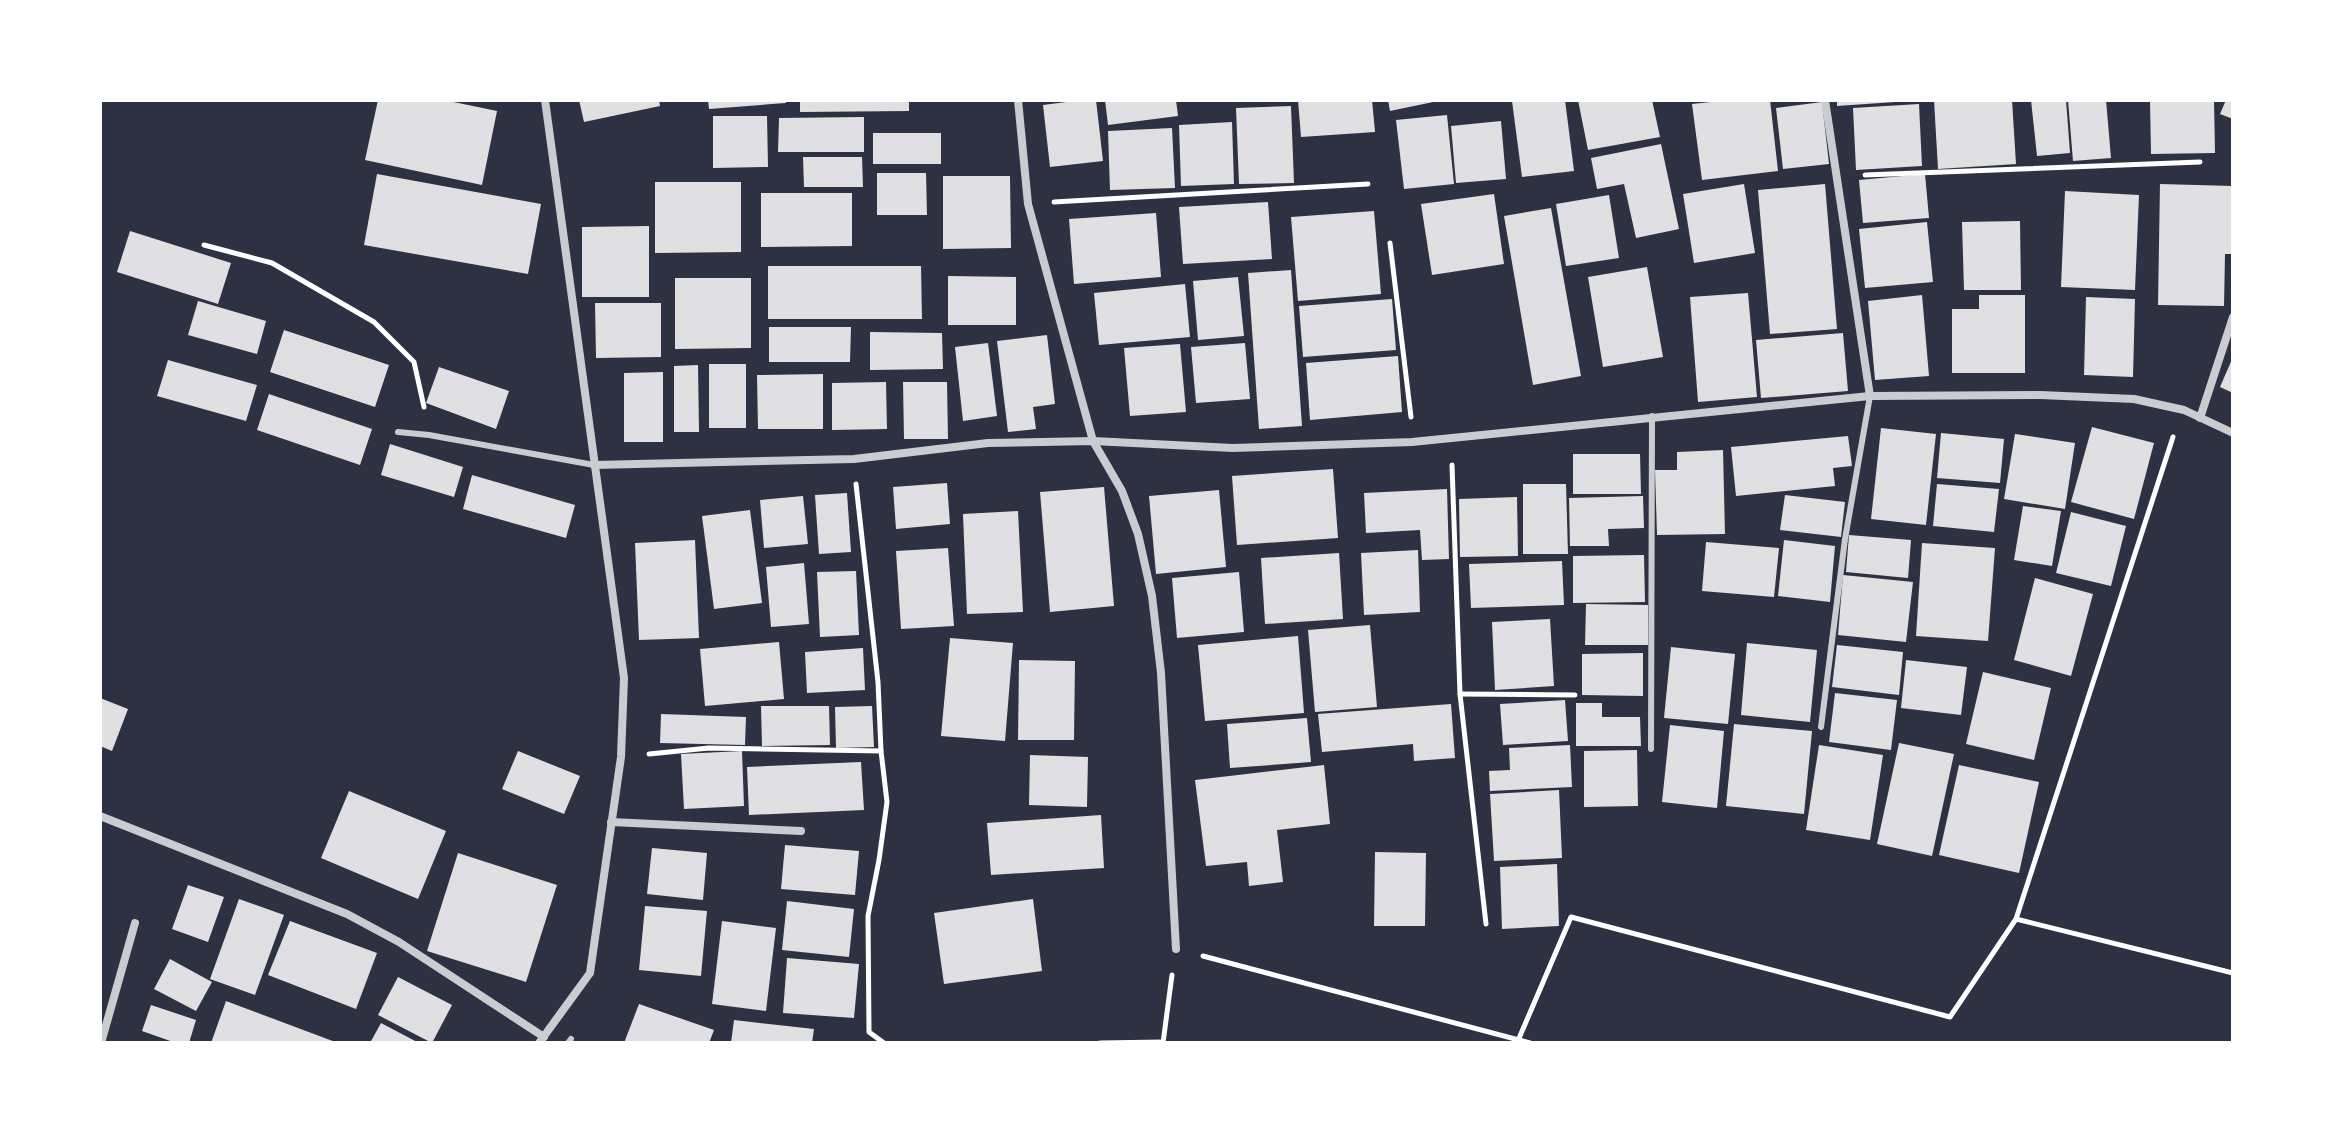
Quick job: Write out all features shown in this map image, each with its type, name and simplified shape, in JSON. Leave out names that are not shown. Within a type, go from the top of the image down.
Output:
[{"type":"street","points":[[100,816],[347,914],[399,942],[542,1040],[590,973],[621,757],[624,678],[545,100]]},
{"type":"street","points":[[1018,100],[1028,204],[1093,441],[1122,491],[1138,534],[1152,596],[1161,673],[1176,949]]},
{"type":"street","points":[[1825,100],[1870,396]]},
{"type":"street","points":[[2200,418],[2233,317]]},
{"type":"street","points":[[594,465],[854,459],[988,443],[1093,441],[1233,448],[1451,440],[1652,416],[1870,396],[2134,399],[2184,410],[2233,433]]},
{"type":"street","points":[[611,822],[801,831]]},
{"type":"street","points":[[101,1043],[135,923]]},
{"type":"lane","points":[[1821,727],[1845,539],[1870,396]]},
{"type":"lane","points":[[1651,749],[1652,416]]},
{"type":"lane","points":[[398,432],[594,465]]},
{"type":"path","points":[[1836,176],[2200,162]]},
{"type":"path","points":[[1028,204],[1368,184]]},
{"type":"path","points":[[1390,243],[1412,442]]},
{"type":"path","points":[[204,245],[272,263],[374,322],[414,362],[429,435]]},
{"type":"path","points":[[1517,1042],[1571,917],[1950,1017],[2016,919],[2167,453],[2184,410]]},
{"type":"path","points":[[1451,440],[1460,694],[1486,924]]},
{"type":"path","points":[[854,459],[878,682],[887,802],[868,916],[869,1032],[884,1043]]},
{"type":"path","points":[[1460,694],[1575,695]]},
{"type":"path","points":[[621,757],[709,748],[881,751]]},
{"type":"path","points":[[2016,919],[2233,973]]},
{"type":"path","points":[[1100,1043],[1163,1043],[1176,949],[1530,1043]]},
{"type":"building","points":[[378,100],[444,100],[497,111],[482,185],[365,160]]},
{"type":"building","points":[[579,100],[659,100],[660,106],[584,122]]},
{"type":"building","points":[[708,100],[786,100],[786,103],[709,109]]},
{"type":"building","points":[[800,100],[909,100],[909,111],[800,112]]},
{"type":"building","points":[[1096,100],[1103,161],[1050,167],[1043,105]]},
{"type":"building","points":[[1105,100],[1176,100],[1178,116],[1108,125]]},
{"type":"building","points":[[1298,100],[1372,100],[1375,132],[1301,137]]},
{"type":"building","points":[[1388,100],[1438,100],[1438,101],[1390,111]]},
{"type":"building","points":[[1565,100],[1574,171],[1522,177],[1512,101]]},
{"type":"building","points":[[1578,100],[1652,100],[1660,137],[1588,150]]},
{"type":"building","points":[[1770,100],[1778,171],[1702,180],[1692,104]]},
{"type":"building","points":[[1837,100],[1895,100],[1895,102],[1837,106]]},
{"type":"building","points":[[1934,100],[2012,100],[2016,164],[1938,169]]},
{"type":"building","points":[[2031,100],[2066,100],[2070,153],[2037,156]]},
{"type":"building","points":[[2068,100],[2106,100],[2111,158],[2073,161]]},
{"type":"building","points":[[2150,100],[2214,100],[2215,153],[2151,154]]},
{"type":"building","points":[[2226,100],[2233,100],[2233,119],[2220,114]]},
{"type":"building","points":[[1822,102],[1829,164],[1783,169],[1776,108]]},
{"type":"building","points":[[1919,104],[1922,166],[1856,170],[1853,108]]},
{"type":"building","points":[[1291,106],[1294,183],[1239,184],[1236,108]]},
{"type":"building","points":[[1447,115],[1454,184],[1404,189],[1396,120]]},
{"type":"building","points":[[713,116],[767,116],[768,167],[713,168]]},
{"type":"building","points":[[864,117],[864,152],[778,152],[779,118]]},
{"type":"building","points":[[1501,121],[1506,179],[1456,183],[1451,126]]},
{"type":"building","points":[[1232,122],[1234,184],[1181,186],[1179,125]]},
{"type":"building","points":[[1172,128],[1175,188],[1110,190],[1108,131]]},
{"type":"building","points":[[873,133],[941,133],[941,164],[873,164]]},
{"type":"building","points":[[1661,144],[1679,229],[1636,238],[1624,184],[1597,189],[1591,158]]},
{"type":"building","points":[[803,157],[862,157],[863,187],[804,187]]},
{"type":"building","points":[[877,173],[926,173],[927,215],[877,215]]},
{"type":"building","points":[[377,174],[541,204],[528,274],[364,245]]},
{"type":"building","points":[[1925,174],[1929,218],[1863,223],[1859,180]]},
{"type":"building","points":[[943,176],[1010,176],[1011,248],[943,249]]},
{"type":"building","points":[[655,182],[741,182],[741,252],[655,253]]},
{"type":"building","points":[[1744,184],[1755,253],[1694,263],[1683,194]]},
{"type":"building","points":[[1825,184],[1837,329],[1770,334],[1758,190]]},
{"type":"building","points":[[2160,184],[2233,186],[2233,254],[2225,254],[2224,306],[2158,305]]},
{"type":"building","points":[[2065,191],[2139,195],[2135,290],[2061,287]]},
{"type":"building","points":[[761,193],[852,193],[852,246],[761,247]]},
{"type":"building","points":[[1494,194],[1504,264],[1432,275],[1421,204]]},
{"type":"building","points":[[1609,195],[1619,258],[1566,266],[1556,204]]},
{"type":"building","points":[[1268,202],[1272,259],[1183,264],[1179,207]]},
{"type":"building","points":[[1551,208],[1581,376],[1533,385],[1504,216]]},
{"type":"building","points":[[1374,211],[1381,294],[1298,301],[1291,217]]},
{"type":"building","points":[[1156,213],[1161,277],[1074,284],[1069,219]]},
{"type":"building","points":[[2020,221],[2021,290],[1964,290],[1962,222]]},
{"type":"building","points":[[1927,222],[1933,282],[1865,288],[1859,229]]},
{"type":"building","points":[[649,226],[649,297],[582,297],[582,227]]},
{"type":"building","points":[[130,231],[231,263],[218,304],[117,272]]},
{"type":"building","points":[[768,266],[921,266],[922,319],[768,319]]},
{"type":"building","points":[[1647,267],[1663,357],[1603,367],[1588,277]]},
{"type":"building","points":[[1291,270],[1302,426],[1259,429],[1248,273]]},
{"type":"building","points":[[948,276],[1016,277],[1016,325],[948,325]]},
{"type":"building","points":[[1238,277],[1244,336],[1198,340],[1193,281]]},
{"type":"building","points":[[675,278],[751,278],[751,348],[675,349]]},
{"type":"building","points":[[1185,284],[1190,337],[1099,345],[1094,293]]},
{"type":"building","points":[[1748,293],[1757,397],[1698,402],[1690,297]]},
{"type":"building","points":[[1922,295],[1929,376],[1875,380],[1868,301]]},
{"type":"building","points":[[1979,295],[2025,295],[2025,373],[1952,373],[1952,309],[1979,309]]},
{"type":"building","points":[[2086,297],[2135,299],[2133,377],[2084,375]]},
{"type":"building","points":[[1392,299],[1396,350],[1303,357],[1299,306]]},
{"type":"building","points":[[198,301],[266,321],[257,354],[188,335]]},
{"type":"building","points":[[595,303],[661,303],[661,357],[596,358]]},
{"type":"building","points":[[769,327],[851,327],[850,362],[769,362]]},
{"type":"building","points":[[284,330],[389,365],[375,407],[270,372]]},
{"type":"building","points":[[870,332],[942,333],[943,369],[870,370]]},
{"type":"building","points":[[1843,333],[1848,391],[1761,398],[1756,340]]},
{"type":"building","points":[[1047,335],[1055,404],[1033,407],[1036,429],[1008,432],[997,341]]},
{"type":"building","points":[[988,343],[997,416],[963,421],[955,347]]},
{"type":"building","points":[[1245,343],[1250,399],[1196,403],[1191,347]]},
{"type":"building","points":[[1180,344],[1186,412],[1130,416],[1124,348]]},
{"type":"building","points":[[1398,356],[1402,412],[1310,420],[1306,363]]},
{"type":"building","points":[[2233,357],[2233,393],[2220,387]]},
{"type":"building","points":[[168,360],[257,385],[246,421],[157,396]]},
{"type":"building","points":[[709,364],[746,364],[746,428],[709,428]]},
{"type":"building","points":[[698,365],[699,432],[674,432],[674,366]]},
{"type":"building","points":[[439,367],[509,391],[496,429],[426,403]]},
{"type":"building","points":[[663,372],[663,442],[624,442],[624,373]]},
{"type":"building","points":[[823,374],[823,429],[758,429],[757,375]]},
{"type":"building","points":[[886,382],[887,429],[832,430],[832,383]]},
{"type":"building","points":[[903,382],[947,382],[948,439],[904,439]]},
{"type":"building","points":[[269,394],[372,429],[360,465],[257,430]]},
{"type":"building","points":[[2092,427],[2154,443],[2134,519],[2071,502]]},
{"type":"building","points":[[1881,428],[1936,434],[1926,525],[1871,519]]},
{"type":"building","points":[[1941,433],[2004,439],[2000,483],[1937,478]]},
{"type":"building","points":[[2015,434],[2075,443],[2065,509],[2004,499]]},
{"type":"building","points":[[1848,436],[1852,466],[1833,468],[1835,486],[1736,496],[1731,447]]},
{"type":"building","points":[[390,444],[463,467],[454,497],[381,475]]},
{"type":"building","points":[[1723,450],[1725,534],[1657,535],[1655,470],[1677,470],[1677,452]]},
{"type":"building","points":[[1573,454],[1640,454],[1641,494],[1573,494]]},
{"type":"building","points":[[1333,469],[1338,538],[1237,545],[1232,476]]},
{"type":"building","points":[[472,475],[575,505],[566,538],[463,509]]},
{"type":"building","points":[[947,483],[950,524],[896,529],[893,487]]},
{"type":"building","points":[[1523,484],[1566,484],[1568,554],[1523,554]]},
{"type":"building","points":[[1937,484],[1999,489],[1994,532],[1933,526]]},
{"type":"building","points":[[1104,487],[1114,606],[1050,612],[1040,492]]},
{"type":"building","points":[[1447,489],[1449,559],[1422,560],[1420,530],[1366,533],[1364,493]]},
{"type":"building","points":[[1219,490],[1226,567],[1156,574],[1149,496]]},
{"type":"building","points":[[847,493],[851,552],[819,554],[815,495]]},
{"type":"building","points":[[1785,495],[1845,502],[1841,537],[1780,530]]},
{"type":"building","points":[[803,496],[808,544],[764,548],[760,500]]},
{"type":"building","points":[[1643,496],[1644,528],[1608,529],[1609,546],[1570,546],[1569,498]]},
{"type":"building","points":[[1517,497],[1518,556],[1460,557],[1459,499]]},
{"type":"building","points":[[2023,506],[2061,511],[2052,566],[2014,560]]},
{"type":"building","points":[[750,510],[762,603],[714,609],[702,516]]},
{"type":"building","points":[[1018,511],[1023,612],[967,614],[963,514]]},
{"type":"building","points":[[2071,512],[2126,526],[2111,586],[2056,573]]},
{"type":"building","points":[[1849,535],[1911,540],[1908,578],[1846,572]]},
{"type":"building","points":[[695,540],[699,638],[639,640],[635,543]]},
{"type":"building","points":[[1784,540],[1835,546],[1830,602],[1778,596]]},
{"type":"building","points":[[1706,542],[1779,548],[1774,597],[1702,591]]},
{"type":"building","points":[[1922,543],[1995,548],[1988,641],[1916,636]]},
{"type":"building","points":[[948,548],[954,626],[901,629],[896,551]]},
{"type":"building","points":[[1418,550],[1420,612],[1364,615],[1361,553]]},
{"type":"building","points":[[1339,553],[1343,619],[1265,624],[1261,558]]},
{"type":"building","points":[[1644,555],[1645,602],[1573,603],[1573,556]]},
{"type":"building","points":[[1562,561],[1564,605],[1471,608],[1469,564]]},
{"type":"building","points":[[804,563],[809,624],[771,627],[766,567]]},
{"type":"building","points":[[856,571],[859,635],[820,637],[817,572]]},
{"type":"building","points":[[1239,572],[1244,632],[1177,638],[1172,578]]},
{"type":"building","points":[[1843,575],[1913,582],[1906,642],[1838,635]]},
{"type":"building","points":[[2035,578],[2093,594],[2071,676],[2014,660]]},
{"type":"building","points":[[1586,604],[1648,605],[1648,645],[1585,645]]},
{"type":"building","points":[[1550,619],[1554,686],[1495,690],[1492,622]]},
{"type":"building","points":[[1370,625],[1377,707],[1315,712],[1308,630]]},
{"type":"building","points":[[1298,636],[1304,713],[1205,721],[1198,645]]},
{"type":"building","points":[[950,638],[1013,643],[1005,741],[941,736]]},
{"type":"building","points":[[779,642],[784,699],[705,706],[700,649]]},
{"type":"building","points":[[1747,643],[1817,650],[1810,722],[1741,715]]},
{"type":"building","points":[[1837,645],[1903,652],[1899,695],[1832,687]]},
{"type":"building","points":[[1671,647],[1735,654],[1728,724],[1664,718]]},
{"type":"building","points":[[863,648],[865,690],[807,693],[805,652]]},
{"type":"building","points":[[1643,653],[1643,696],[1582,695],[1582,654]]},
{"type":"building","points":[[1019,660],[1075,661],[1074,740],[1018,740]]},
{"type":"building","points":[[1906,660],[1967,667],[1961,715],[1901,708]]},
{"type":"building","points":[[1983,672],[2051,688],[2034,760],[1966,744]]},
{"type":"building","points":[[1835,693],[1897,700],[1891,750],[1829,742]]},
{"type":"building","points":[[100,698],[128,709],[112,751],[100,746]]},
{"type":"building","points":[[1565,700],[1568,741],[1503,745],[1500,704]]},
{"type":"building","points":[[1576,703],[1602,703],[1602,717],[1640,717],[1641,746],[1576,746]]},
{"type":"building","points":[[1451,704],[1455,758],[1414,761],[1413,744],[1322,752],[1318,714]]},
{"type":"building","points":[[761,706],[829,706],[830,745],[762,746]]},
{"type":"building","points":[[872,706],[874,747],[836,748],[835,707]]},
{"type":"building","points":[[661,714],[746,717],[745,745],[660,743]]},
{"type":"building","points":[[1307,718],[1311,762],[1230,768],[1227,724]]},
{"type":"building","points":[[1734,724],[1812,731],[1804,814],[1726,806]]},
{"type":"building","points":[[1670,725],[1724,731],[1717,808],[1662,802]]},
{"type":"building","points":[[1899,743],[1954,754],[1932,856],[1877,844]]},
{"type":"building","points":[[1570,745],[1572,787],[1490,791],[1489,771],[1510,770],[1509,748]]},
{"type":"building","points":[[1819,745],[1883,755],[1870,840],[1806,830]]},
{"type":"building","points":[[1637,750],[1638,806],[1584,807],[1584,751]]},
{"type":"building","points":[[518,751],[580,776],[564,814],[502,789]]},
{"type":"building","points":[[742,751],[744,806],[684,809],[681,754]]},
{"type":"building","points":[[1030,755],[1088,757],[1087,807],[1029,805]]},
{"type":"building","points":[[861,762],[864,810],[749,815],[747,767]]},
{"type":"building","points":[[1324,765],[1330,824],[1277,830],[1283,882],[1249,886],[1247,862],[1206,866],[1195,780]]},
{"type":"building","points":[[1959,765],[2039,782],[2019,873],[1939,855]]},
{"type":"building","points":[[1559,790],[1562,858],[1494,861],[1490,794]]},
{"type":"building","points":[[349,791],[446,831],[418,899],[321,858]]},
{"type":"building","points":[[1101,815],[1104,868],[991,875],[987,823]]},
{"type":"building","points":[[785,845],[859,851],[855,895],[781,889]]},
{"type":"building","points":[[652,848],[707,853],[703,900],[647,894]]},
{"type":"building","points":[[1375,852],[1426,853],[1425,926],[1374,926]]},
{"type":"building","points":[[458,853],[557,885],[526,982],[427,951]]},
{"type":"building","points":[[1557,864],[1559,926],[1502,929],[1500,867]]},
{"type":"building","points":[[188,885],[224,897],[208,942],[172,929]]},
{"type":"building","points":[[239,899],[284,915],[255,995],[210,979]]},
{"type":"building","points":[[1033,899],[1042,971],[944,984],[934,913]]},
{"type":"building","points":[[787,901],[854,909],[849,957],[782,950]]},
{"type":"building","points":[[645,906],[707,911],[701,976],[639,970]]},
{"type":"building","points":[[290,921],[377,953],[356,1009],[268,975]]},
{"type":"building","points":[[722,921],[776,928],[766,1011],[712,1004]]},
{"type":"building","points":[[787,958],[859,964],[854,1018],[783,1013]]},
{"type":"building","points":[[170,959],[212,982],[196,1011],[154,989]]},
{"type":"building","points":[[398,977],[452,1005],[432,1043],[378,1015]]},
{"type":"building","points":[[226,1001],[338,1043],[211,1043]]},
{"type":"building","points":[[639,1004],[714,1030],[709,1043],[624,1043]]},
{"type":"building","points":[[151,1005],[196,1020],[189,1043],[176,1043],[142,1031]]},
{"type":"building","points":[[734,1020],[814,1029],[812,1043],[731,1043]]},
{"type":"building","points":[[381,1023],[419,1043],[370,1043]]}]
